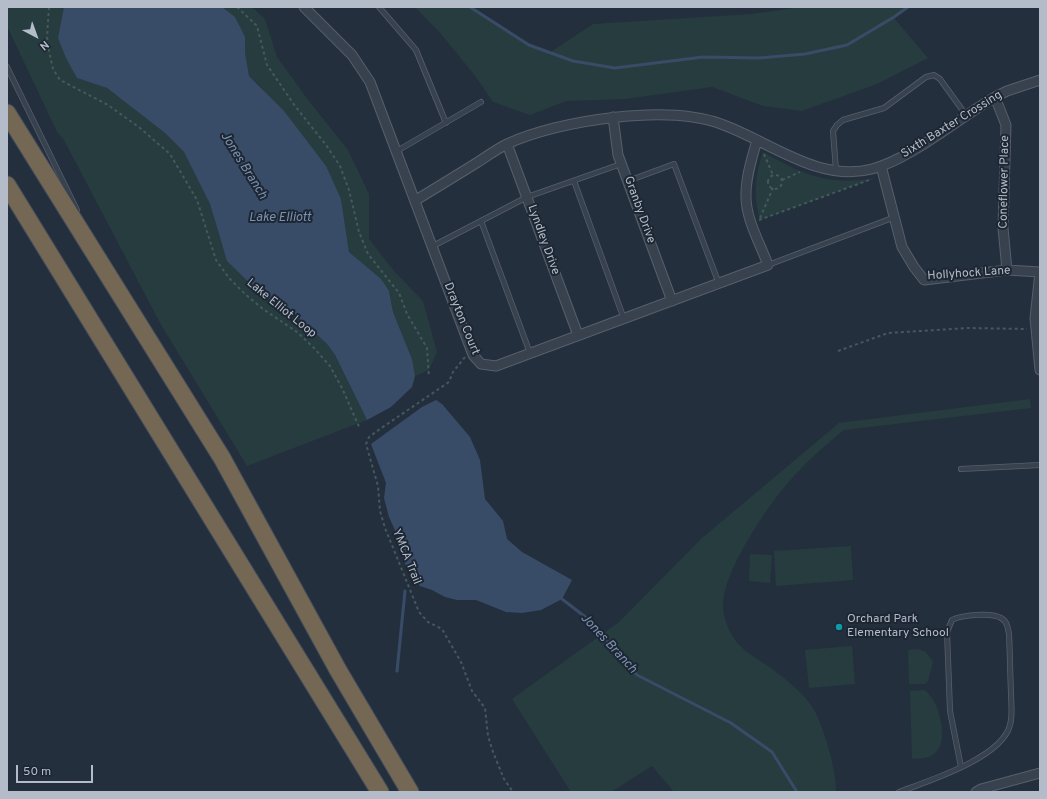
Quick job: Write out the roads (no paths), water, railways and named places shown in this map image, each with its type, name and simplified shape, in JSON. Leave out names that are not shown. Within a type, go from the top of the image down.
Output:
[{"type":"highway","points":[[7,113],[222,458],[338,670],[410,792]]},
{"type":"highway","points":[[7,185],[380,792]]},
{"type":"street","name":"Drayton Court","points":[[304,7],[352,55],[370,82],[472,350],[481,364],[496,366],[768,265]]},
{"type":"street","name":"Sixth Baxter Crossing","points":[[416,200],[507,144],[557,126],[613,118],[666,115],[696,117],[721,124],[758,140],[799,161],[850,172],[873,169],[906,155],[1007,90],[1040,80]]},
{"type":"street","name":"Coneflower Place","points":[[995,97],[1006,125],[1003,228],[1007,270]]},
{"type":"street","name":"Granby Drive","points":[[613,118],[618,154],[672,301]]},
{"type":"street","points":[[758,140],[750,164],[745,195],[749,214],[768,265]]},
{"type":"street","name":"Lyndley Drive","points":[[507,144],[578,336]]},
{"type":"street","name":"Hollyhock Lane","points":[[882,166],[902,247],[924,280],[1007,270],[1040,272]]},
{"type":"street","points":[[1040,272],[1036,318],[1040,370]]},
{"type":"street","points":[[980,791],[1040,773]]},
{"type":"lane","points":[[379,7],[416,50],[446,123]]},
{"type":"lane","points":[[7,67],[79,214]]},
{"type":"lane","points":[[836,170],[833,131],[837,124],[843,120],[884,108],[926,77],[934,75],[940,78],[966,115]]},
{"type":"lane","points":[[397,151],[481,102]]},
{"type":"lane","points":[[433,246],[527,197],[622,163]]},
{"type":"lane","points":[[628,181],[674,164],[719,284]]},
{"type":"lane","points":[[574,181],[624,318]]},
{"type":"lane","points":[[768,265],[895,217]]},
{"type":"lane","points":[[481,221],[530,353]]},
{"type":"lane","points":[[85,227],[102,266]]},
{"type":"lane","points":[[960,469],[1040,465]]},
{"type":"lane","points":[[899,792],[981,758],[1001,742],[1010,725],[1009,634],[1007,624],[1002,618],[993,615],[958,617],[952,620],[947,632],[950,711],[961,766]]},
{"type":"water","name":"Lake Elliott","points":[[64,7],[222,7],[235,17],[245,37],[245,52],[249,76],[284,111],[326,166],[341,199],[349,252],[381,279],[389,291],[393,312],[412,359],[415,376],[412,387],[391,407],[367,420],[335,355],[327,344],[289,309],[265,298],[227,261],[210,204],[184,152],[165,133],[107,88],[77,78],[66,58],[58,38]]},
{"type":"water","points":[[436,400],[442,404],[470,437],[480,460],[485,499],[503,521],[507,539],[522,552],[572,580],[562,599],[541,610],[522,613],[506,612],[476,600],[457,600],[445,597],[420,586],[407,569],[400,550],[398,537],[389,517],[384,498],[386,483],[371,444],[422,407]]},
{"type":"waterway","points":[[470,7],[529,45],[573,61],[615,68],[703,57],[759,58],[805,54],[847,45],[908,7]]},
{"type":"waterway","points":[[397,671],[405,591]]},
{"type":"waterway","name":"Jones Branch","points":[[562,599],[588,619],[637,675],[731,723],[772,752],[797,792]]},
{"type":"place","name":"Orchard Park Elementary School","points":[[839,627]]}]
